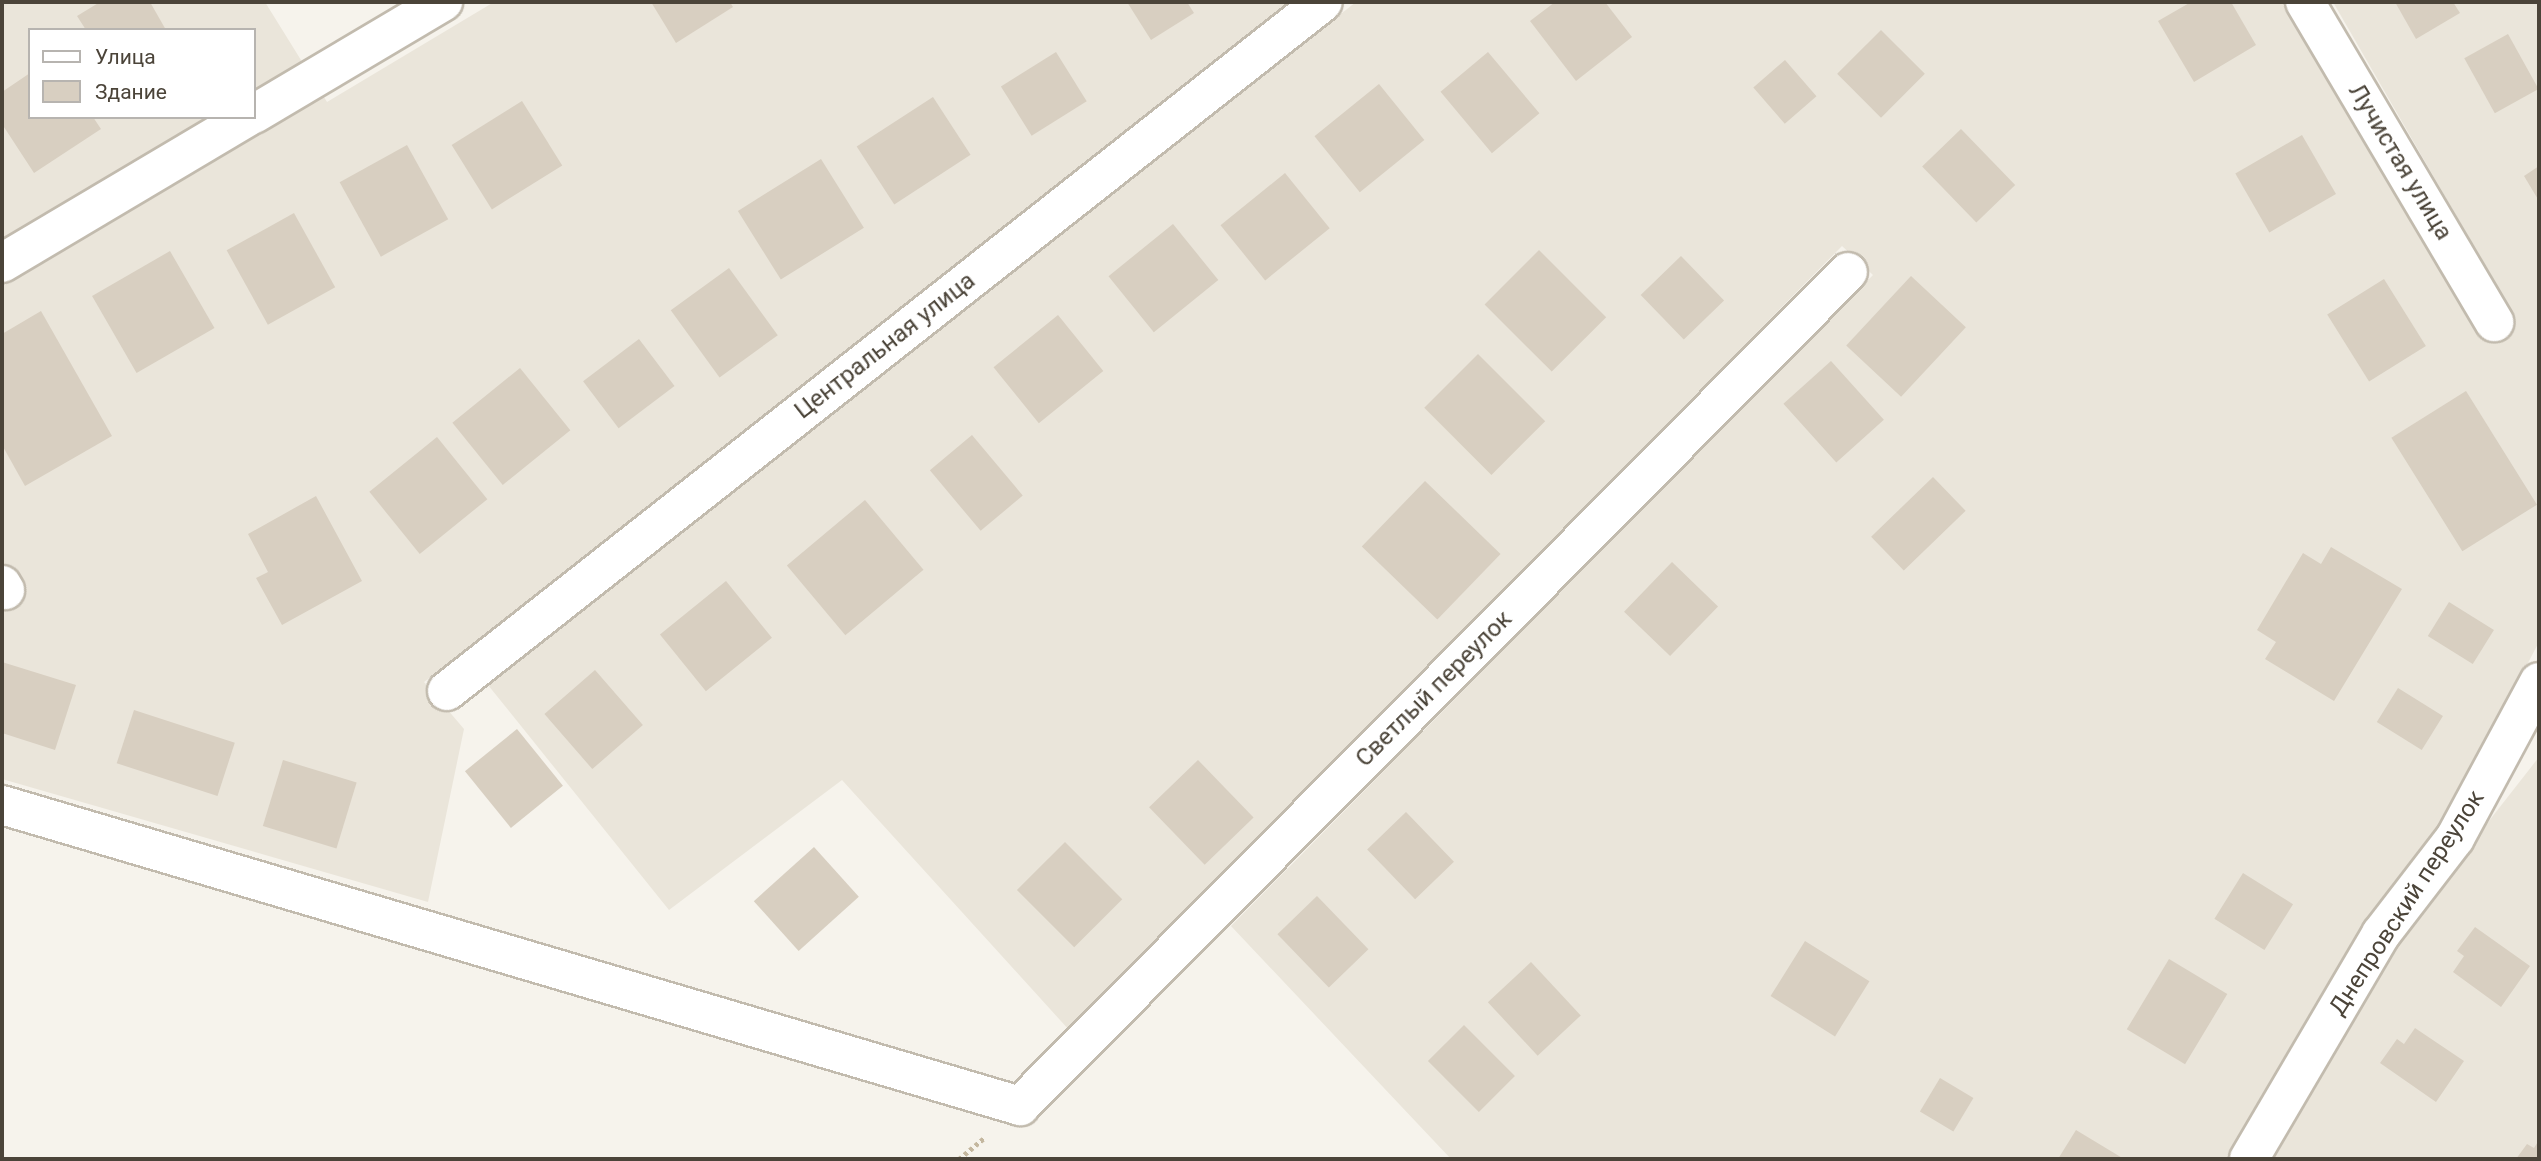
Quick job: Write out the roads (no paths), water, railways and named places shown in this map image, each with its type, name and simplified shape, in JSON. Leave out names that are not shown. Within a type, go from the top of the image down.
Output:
[{"type":"street","points":[[256,113],[443,2]]},
{"type":"street","name":"Центральная улица","points":[[447,691],[1323,2]]},
{"type":"street","name":"Лучистая улица","points":[[2305,2],[2494,322]]},
{"type":"street","points":[[2,263],[245,119]]},
{"type":"street","name":"Светлый переулок","points":[[2,804],[1020,1106],[1849,272]]},
{"type":"street","name":"Днепровский переулок","points":[[2249,1159],[2381,934],[2455,838],[2539,681]]}]
